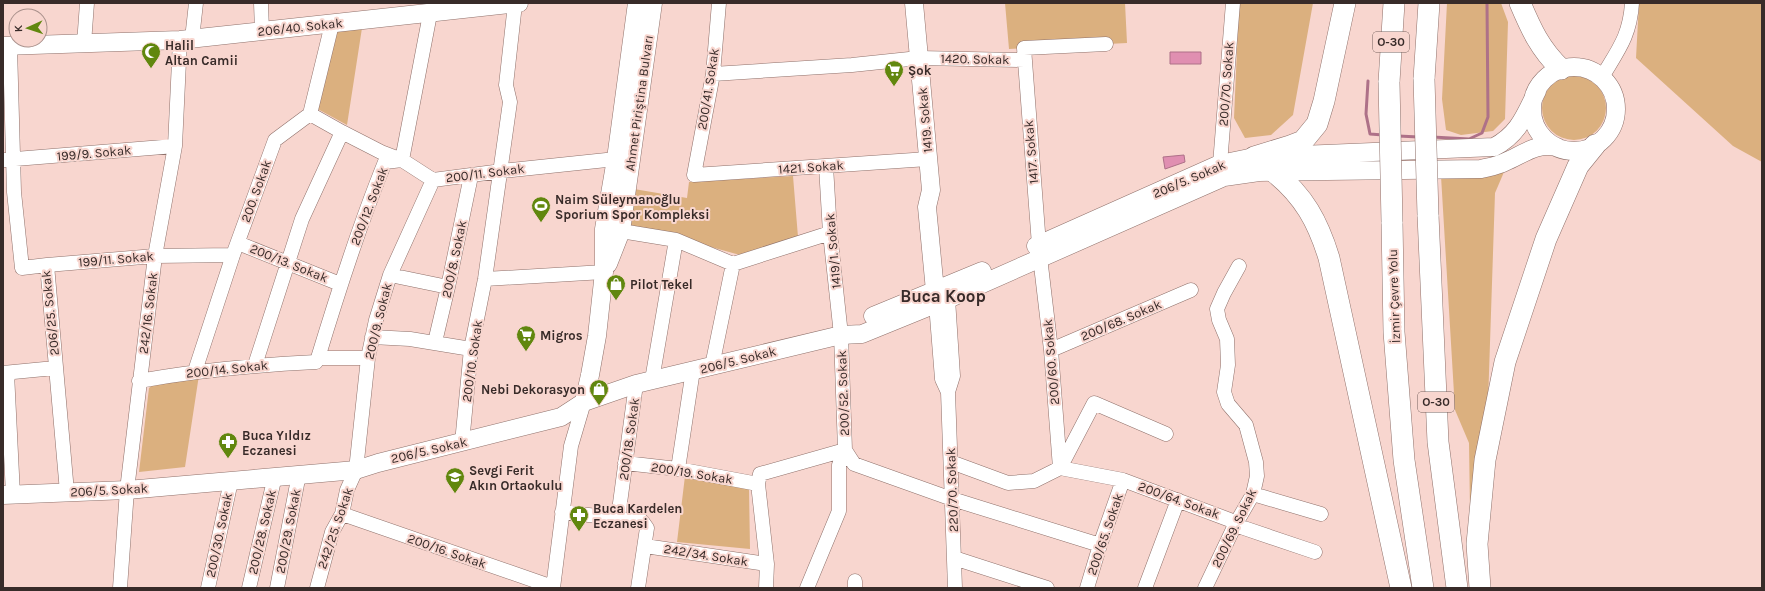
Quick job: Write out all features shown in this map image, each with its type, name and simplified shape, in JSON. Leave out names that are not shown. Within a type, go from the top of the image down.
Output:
[{"type":"highway","points":[[1254,157],[1303,141],[1317,124],[1324,101],[1345,3]]},
{"type":"highway","name":"İzmir Çevre Yolu","points":[[1394,3],[1389,82],[1394,332],[1404,460],[1423,588]]},
{"type":"highway","name":"O-30","points":[[1429,3],[1424,79],[1428,215],[1438,442],[1457,588]]},
{"type":"highway","points":[[1520,3],[1535,38],[1561,69]]},
{"type":"highway","points":[[1480,588],[1477,544],[1485,460],[1505,362],[1546,239],[1578,166],[1595,146]]},
{"type":"highway","points":[[1274,172],[1289,184],[1312,214],[1322,235],[1329,258],[1401,588]]},
{"type":"main road","name":"206/40. Sokak","points":[[7,46],[186,39],[430,14],[517,3]]},
{"type":"main road","name":"Ahmet Piriştina Bulvarı","points":[[584,402],[597,336],[604,272],[604,229],[616,159],[637,3]]},
{"type":"main road","name":"Ahmet Piriştina Bulvarı","points":[[604,272],[621,231],[653,3]]},
{"type":"main road","name":"1419. Sokak","points":[[914,3],[931,190],[937,203],[941,295]]},
{"type":"main road","points":[[1575,67],[1583,68],[1602,77],[1613,93],[1616,113],[1607,135],[1595,146],[1572,151],[1557,147],[1543,137],[1535,123],[1532,106],[1537,90],[1547,77],[1561,69],[1575,67]]},
{"type":"main road","name":"206/5. Sokak","points":[[8,495],[127,490],[356,470],[378,463],[561,417],[584,402],[644,382],[841,335],[862,334],[941,295],[1040,251],[1220,164],[1254,157],[1494,147],[1504,142],[1515,133],[1523,121],[1537,90]]},
{"type":"main road","name":"206/5. Sokak","points":[[1040,251],[1118,225],[1224,177],[1244,173],[1274,172],[1481,169],[1505,162],[1538,146],[1547,144],[1557,147]]},
{"type":"street","points":[[84,44],[87,3]]},
{"type":"street","name":"242/16. Sokak","points":[[120,588],[127,490],[155,256],[175,146],[186,39],[196,3]]},
{"type":"street","points":[[261,3],[262,31]]},
{"type":"street","name":"200/10. Sokak","points":[[462,443],[471,349],[485,279],[502,171],[510,102],[506,85],[517,3]]},
{"type":"street","name":"200/41. Sokak","points":[[694,175],[713,74],[719,3]]},
{"type":"street","name":"200/70. Sokak","points":[[1220,164],[1233,3]]},
{"type":"street","points":[[1602,77],[1624,42],[1631,20],[1632,3]]},
{"type":"street","name":"200/12. Sokak","points":[[317,360],[340,284],[364,214],[385,162],[402,160],[430,14]]},
{"type":"street","points":[[310,114],[332,24]]},
{"type":"street","name":"1420. Sokak","points":[[713,74],[852,65],[919,58],[1024,60],[1024,48],[1106,44]]},
{"type":"street","name":"206/25. Sokak","points":[[7,46],[9,192],[22,268],[47,265],[67,492]]},
{"type":"street","name":"1417. Sokak","points":[[1024,60],[1040,251]]},
{"type":"street","name":"200/11. Sokak","points":[[310,114],[381,152],[402,160],[433,180],[616,159]]},
{"type":"street","name":"200. Sokak","points":[[195,371],[275,140],[310,114]]},
{"type":"street","points":[[255,365],[302,218],[342,132]]},
{"type":"street","name":"199/9. Sokak","points":[[9,161],[175,146]]},
{"type":"street","name":"1421. Sokak","points":[[694,175],[928,159]]},
{"type":"street","name":"1419/1. Sokak","points":[[826,166],[830,233],[841,335]]},
{"type":"street","name":"200/8. Sokak","points":[[434,342],[448,287],[471,176]]},
{"type":"street","name":"200/9. Sokak","points":[[356,470],[368,358],[372,337],[390,275],[433,180]]},
{"type":"street","points":[[621,231],[676,240],[733,264],[830,233]]},
{"type":"street","points":[[644,382],[676,240]]},
{"type":"street","name":"199/11. Sokak","points":[[47,265],[236,249]]},
{"type":"street","name":"200/13. Sokak","points":[[236,249],[288,262],[340,284]]},
{"type":"street","name":"200/60. Sokak","points":[[1040,251],[1051,350],[1060,468]]},
{"type":"street","points":[[712,366],[733,264]]},
{"type":"street","name":"200/69. Sokak","points":[[1205,588],[1235,525],[1253,494],[1257,476],[1256,462],[1246,424],[1228,404],[1224,392],[1228,365],[1227,339],[1219,320],[1217,309],[1239,266]]},
{"type":"street","points":[[485,279],[604,272]]},
{"type":"street","points":[[390,275],[448,287]]},
{"type":"street","name":"200/68. Sokak","points":[[1051,350],[1192,290]]},
{"type":"street","name":"220/70. Sokak","points":[[941,295],[942,379],[948,392],[955,588]]},
{"type":"street","name":"200/52. Sokak","points":[[758,484],[760,474],[845,450],[841,335]]},
{"type":"street","points":[[372,337],[434,342],[471,349]]},
{"type":"street","name":"200/14. Sokak","points":[[139,381],[195,371],[317,360],[368,358]]},
{"type":"street","points":[[8,495],[5,373],[56,368]]},
{"type":"street","points":[[678,469],[693,370]]},
{"type":"street","name":"200/18. Sokak","points":[[618,518],[625,463],[644,382]]},
{"type":"street","points":[[553,588],[571,446],[584,402]]},
{"type":"street","points":[[951,462],[1008,483],[1034,481],[1060,468],[1094,403],[1166,434]]},
{"type":"street","points":[[845,450],[854,464],[952,499],[1100,545]]},
{"type":"street","points":[[807,588],[839,511],[839,465],[845,450]]},
{"type":"street","name":"200/19. Sokak","points":[[625,463],[678,469],[758,484]]},
{"type":"street","name":"200/64. Sokak","points":[[1060,468],[1123,480],[1230,520],[1235,525],[1316,552]]},
{"type":"street","name":"242/25. Sokak","points":[[317,588],[332,532],[342,514],[347,490],[356,470]]},
{"type":"street","name":"200/29. Sokak","points":[[277,588],[299,474]]},
{"type":"street","name":"200/28. Sokak","points":[[249,588],[275,476]]},
{"type":"street","name":"200/65. Sokak","points":[[1087,588],[1100,545],[1123,480]]},
{"type":"street","name":"200/30. Sokak","points":[[208,588],[231,481]]},
{"type":"street","points":[[758,484],[767,564],[766,588]]},
{"type":"street","points":[[1253,494],[1322,514]]},
{"type":"street","points":[[1145,588],[1178,500]]},
{"type":"street","points":[[562,512],[642,521],[647,528],[638,588]]},
{"type":"street","name":"200/16. Sokak","points":[[342,514],[553,588]]},
{"type":"street","name":"242/34. Sokak","points":[[644,546],[767,564]]},
{"type":"street","points":[[954,558],[1047,588]]},
{"type":"shaded area","points":[[1005,3],[1125,3],[1127,43],[1009,49]]},
{"type":"shaded area","points":[[1239,3],[1313,3],[1293,115],[1271,135],[1245,138],[1234,118]]},
{"type":"shaded area","points":[[1447,3],[1501,3],[1508,22],[1505,119],[1493,131],[1461,135],[1446,130],[1442,99]]},
{"type":"shaded area","points":[[1639,3],[1762,3],[1762,162],[1733,146],[1636,58]]},
{"type":"shaded area","points":[[333,27],[362,28],[347,125],[314,107]]},
{"type":"shaded area","points":[[1170,52],[1201,52],[1201,64],[1170,64]]},
{"type":"shaded area","points":[[1574,76],[1592,82],[1600,90],[1606,108],[1600,126],[1592,134],[1574,140],[1556,134],[1548,126],[1542,108],[1548,90],[1556,82]]},
{"type":"shaded area","points":[[1184,155],[1185,162],[1165,169],[1163,157]]},
{"type":"shaded area","points":[[1504,172],[1495,193],[1488,403],[1470,511],[1469,443],[1455,410],[1441,176]]},
{"type":"shaded area","points":[[793,176],[798,237],[740,255],[631,225],[634,189],[687,198],[689,182]]},
{"type":"shaded area","points":[[199,375],[185,467],[139,472],[149,388],[155,383]]},
{"type":"shaded area","points":[[685,476],[749,487],[750,549],[677,542]]},
{"type":"waterway","points":[[1432,137],[1469,139],[1482,133],[1488,117],[1487,3]]},
{"type":"waterway","points":[[1368,81],[1366,114],[1370,134],[1383,135]]},
{"type":"waterway","points":[[1398,136],[1419,137]]},
{"type":"place","name":"Halil Altan Camii","points":[[151,69]]},
{"type":"place","name":"Şok","points":[[894,87]]},
{"type":"place","name":"Naim Süleymanoğlu Sporium Spor Kompleksi","points":[[541,223]]},
{"type":"place","name":"Pilot Tekel","points":[[616,301]]},
{"type":"place","name":"Migros","points":[[526,352]]},
{"type":"place","name":"Nebi Dekorasyon","points":[[599,406]]},
{"type":"place","name":"Buca Yıldız Eczanesi","points":[[228,459]]},
{"type":"place","name":"Sevgi Ferit Akın Ortaokulu","points":[[455,494]]},
{"type":"place","name":"Buca Kardelen Eczanesi","points":[[579,532]]},
{"type":"district","name":"Buca Koop","points":[[943,296]]}]
